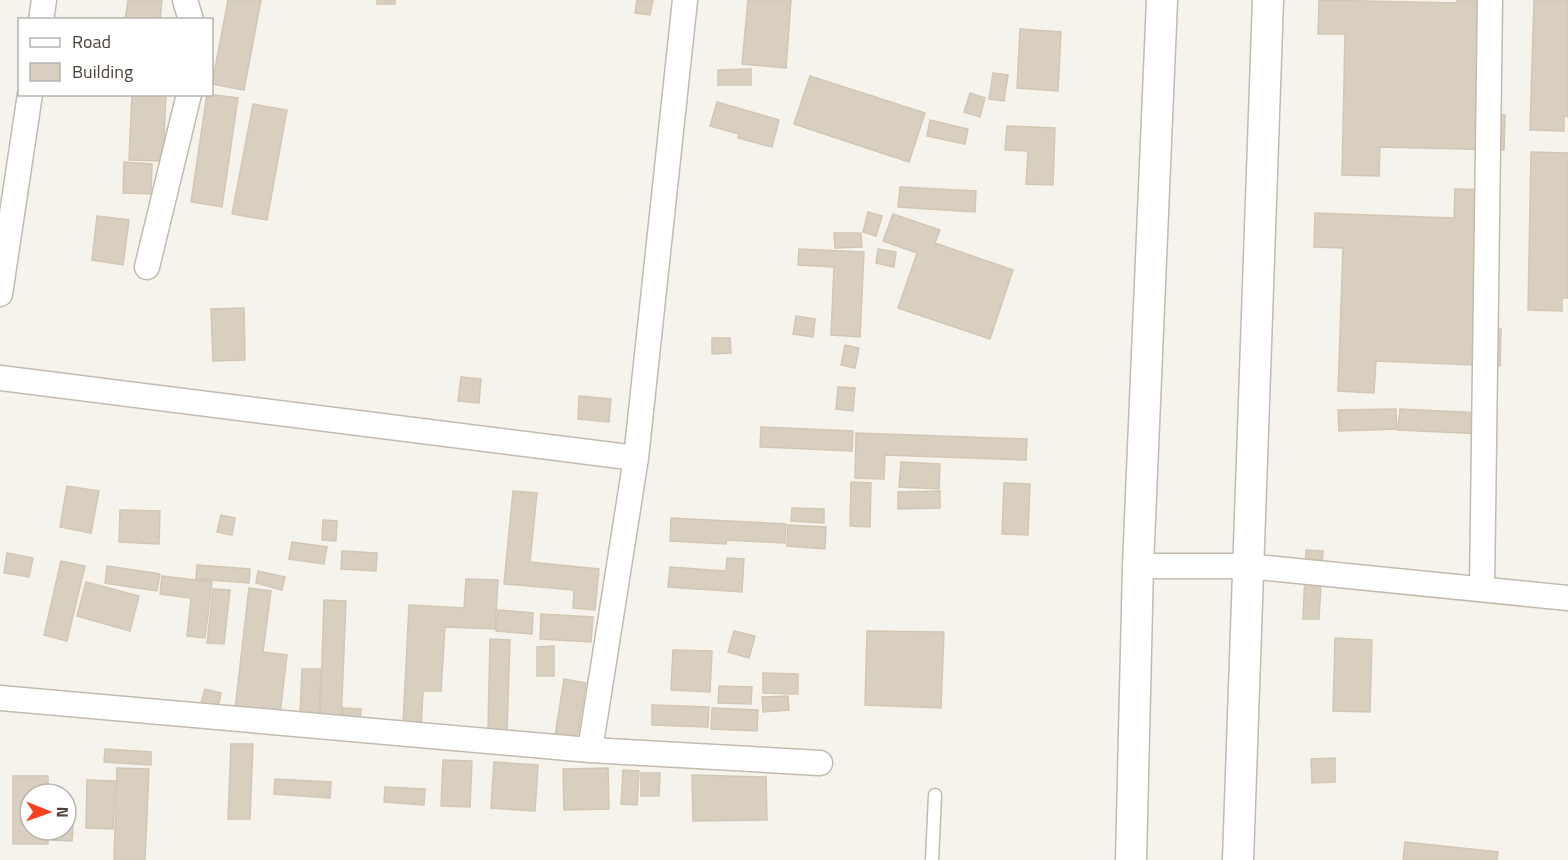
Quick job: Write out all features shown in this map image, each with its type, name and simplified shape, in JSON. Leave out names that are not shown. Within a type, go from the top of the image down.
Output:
[{"type":"street","points":[[41,18],[44,0]]},
{"type":"street","points":[[185,0],[190,18]]},
{"type":"street","points":[[590,750],[636,458],[686,0]]},
{"type":"street","points":[[1131,860],[1138,566],[1162,0]]},
{"type":"street","points":[[1238,860],[1268,0]]},
{"type":"street","points":[[1482,588],[1490,0]]},
{"type":"street","points":[[0,294],[30,96]]},
{"type":"street","points":[[147,267],[189,96]]},
{"type":"street","points":[[0,378],[636,458]]},
{"type":"street","points":[[1138,566],[1247,566],[1568,598]]},
{"type":"street","points":[[0,698],[590,750],[820,763]]},
{"type":"lane","points":[[932,860],[935,795]]},
{"type":"building","points":[[128,0],[162,0],[160,18],[125,18]]},
{"type":"building","points":[[228,0],[261,0],[244,90],[213,84]]},
{"type":"building","points":[[377,0],[395,0],[395,4],[377,4]]},
{"type":"building","points":[[637,0],[653,0],[650,15],[635,13]]},
{"type":"building","points":[[748,0],[791,0],[786,68],[742,64]]},
{"type":"building","points":[[1319,0],[1457,3],[1457,0],[1494,0],[1492,115],[1505,115],[1504,150],[1380,147],[1379,176],[1342,175],[1345,34],[1318,34]]},
{"type":"building","points":[[1534,0],[1568,0],[1568,117],[1564,116],[1564,131],[1530,130]]},
{"type":"building","points":[[1020,29],[1061,32],[1058,91],[1017,88]]},
{"type":"building","points":[[751,69],[751,85],[718,85],[718,70]]},
{"type":"building","points":[[993,73],[1008,75],[1004,101],[989,99]]},
{"type":"building","points":[[810,76],[925,113],[909,162],[794,124]]},
{"type":"building","points":[[970,93],[985,98],[980,117],[964,112]]},
{"type":"building","points":[[132,96],[166,96],[163,161],[129,160]]},
{"type":"building","points":[[207,96],[238,98],[222,207],[191,202]]},
{"type":"building","points":[[717,102],[779,120],[772,147],[738,138],[739,134],[710,126]]},
{"type":"building","points":[[253,104],[287,110],[267,220],[232,214]]},
{"type":"building","points":[[930,120],[968,129],[965,144],[927,136]]},
{"type":"building","points":[[1007,126],[1055,128],[1053,185],[1026,184],[1028,151],[1005,150]]},
{"type":"building","points":[[1531,152],[1568,153],[1568,298],[1562,298],[1562,311],[1528,310]]},
{"type":"building","points":[[124,162],[152,164],[151,194],[123,193]]},
{"type":"building","points":[[900,187],[976,191],[975,212],[898,207]]},
{"type":"building","points":[[1455,189],[1491,190],[1486,329],[1501,329],[1500,366],[1376,361],[1374,393],[1338,391],[1343,248],[1314,247],[1315,213],[1454,218]]},
{"type":"building","points":[[868,212],[882,216],[876,236],[863,232]]},
{"type":"building","points":[[893,214],[940,230],[935,243],[1013,270],[990,339],[898,308],[917,253],[883,241]]},
{"type":"building","points":[[97,216],[129,220],[123,265],[92,260]]},
{"type":"building","points":[[834,233],[861,233],[862,247],[835,248]]},
{"type":"building","points":[[799,249],[864,252],[860,337],[831,335],[834,267],[798,265]]},
{"type":"building","points":[[878,249],[896,252],[894,267],[876,263]]},
{"type":"building","points":[[244,308],[245,360],[213,361],[211,309]]},
{"type":"building","points":[[796,316],[815,319],[813,337],[793,334]]},
{"type":"building","points":[[712,338],[730,338],[731,353],[712,354]]},
{"type":"building","points":[[845,345],[859,348],[855,368],[841,365]]},
{"type":"building","points":[[461,377],[481,379],[479,403],[458,401]]},
{"type":"building","points":[[838,387],[855,388],[853,411],[836,409]]},
{"type":"building","points":[[579,396],[611,399],[609,422],[578,419]]},
{"type":"building","points":[[1396,409],[1397,429],[1339,431],[1338,410]]},
{"type":"building","points":[[1400,409],[1484,413],[1483,434],[1398,430]]},
{"type":"building","points":[[761,427],[853,431],[852,451],[760,447]]},
{"type":"building","points":[[856,433],[1027,439],[1026,460],[885,455],[884,479],[855,478]]},
{"type":"building","points":[[901,462],[940,464],[939,489],[899,487]]},
{"type":"building","points":[[851,482],[871,483],[870,527],[850,526]]},
{"type":"building","points":[[1004,483],[1030,484],[1028,535],[1002,534]]},
{"type":"building","points":[[67,486],[99,491],[91,533],[60,527]]},
{"type":"building","points":[[513,491],[537,493],[530,562],[599,569],[595,610],[573,608],[574,590],[504,584]]},
{"type":"building","points":[[940,491],[940,508],[898,509],[898,492]]},
{"type":"building","points":[[792,508],[824,509],[824,523],[791,521]]},
{"type":"building","points":[[120,510],[160,511],[159,544],[119,542]]},
{"type":"building","points":[[221,515],[235,518],[232,535],[217,532]]},
{"type":"building","points":[[671,518],[786,524],[785,543],[727,540],[726,544],[670,541]]},
{"type":"building","points":[[323,520],[337,521],[336,541],[322,540]]},
{"type":"building","points":[[788,525],[826,527],[825,549],[787,546]]},
{"type":"building","points":[[292,542],[327,547],[324,564],[289,559]]},
{"type":"building","points":[[1306,550],[1323,551],[1319,619],[1303,619]]},
{"type":"building","points":[[342,551],[377,553],[376,571],[341,569]]},
{"type":"building","points":[[7,553],[33,558],[29,577],[4,573]]},
{"type":"building","points":[[727,558],[744,559],[742,592],[668,587],[670,567],[726,571]]},
{"type":"building","points":[[61,561],[85,566],[67,641],[44,635]]},
{"type":"building","points":[[197,565],[250,569],[249,583],[196,579]]},
{"type":"building","points":[[107,566],[160,574],[157,591],[105,583]]},
{"type":"building","points":[[258,571],[285,577],[282,590],[256,583]]},
{"type":"building","points":[[162,576],[212,582],[205,638],[187,636],[191,598],[160,594]]},
{"type":"building","points":[[466,579],[498,580],[495,629],[445,627],[441,691],[423,691],[421,727],[403,726],[409,605],[464,608]]},
{"type":"building","points":[[86,582],[139,596],[130,631],[77,616]]},
{"type":"building","points":[[249,588],[271,591],[263,652],[287,655],[280,714],[235,709]]},
{"type":"building","points":[[213,589],[230,590],[224,644],[207,643]]},
{"type":"building","points":[[324,600],[346,601],[341,723],[320,722]]},
{"type":"building","points":[[498,610],[533,613],[532,634],[496,631]]},
{"type":"building","points":[[541,614],[593,617],[591,642],[540,639]]},
{"type":"building","points":[[734,631],[755,636],[749,658],[728,652]]},
{"type":"building","points":[[867,631],[944,632],[941,708],[865,705]]},
{"type":"building","points":[[1335,638],[1372,640],[1370,712],[1333,711]]},
{"type":"building","points":[[490,639],[510,640],[507,731],[488,730]]},
{"type":"building","points":[[554,646],[554,676],[537,676],[537,647]]},
{"type":"building","points":[[673,650],[712,651],[710,692],[671,690]]},
{"type":"building","points":[[302,669],[321,669],[319,715],[300,714]]},
{"type":"building","points":[[763,673],[798,674],[798,694],[763,693]]},
{"type":"building","points":[[564,679],[586,683],[577,739],[555,736]]},
{"type":"building","points":[[719,686],[752,687],[751,704],[718,703]]},
{"type":"building","points":[[205,689],[221,693],[218,707],[201,703]]},
{"type":"building","points":[[788,696],[789,710],[763,712],[762,697]]},
{"type":"building","points":[[652,705],[709,707],[708,727],[652,725]]},
{"type":"building","points":[[343,708],[361,709],[360,726],[342,725]]},
{"type":"building","points":[[712,708],[758,710],[757,731],[711,729]]},
{"type":"building","points":[[231,744],[253,744],[250,819],[228,819]]},
{"type":"building","points":[[105,749],[151,752],[151,765],[104,762]]},
{"type":"building","points":[[1335,758],[1335,782],[1312,783],[1311,759]]},
{"type":"building","points":[[443,760],[472,761],[470,807],[441,806]]},
{"type":"building","points":[[494,762],[538,765],[535,811],[491,808]]},
{"type":"building","points":[[117,768],[149,769],[145,860],[114,860]]},
{"type":"building","points":[[608,768],[609,809],[564,810],[563,769]]},
{"type":"building","points":[[623,770],[639,771],[637,805],[621,804]]},
{"type":"building","points":[[641,773],[660,773],[659,796],[641,796]]},
{"type":"building","points":[[692,775],[766,777],[767,820],[693,821]]},
{"type":"building","points":[[13,776],[48,776],[48,782],[18,782],[18,842],[48,842],[48,844],[13,844]]},
{"type":"building","points":[[275,779],[331,782],[330,798],[274,794]]},
{"type":"building","points":[[87,780],[115,781],[113,829],[86,828]]},
{"type":"building","points":[[385,787],[425,789],[424,805],[384,802]]},
{"type":"building","points":[[1405,842],[1498,852],[1497,860],[1403,860]]}]
